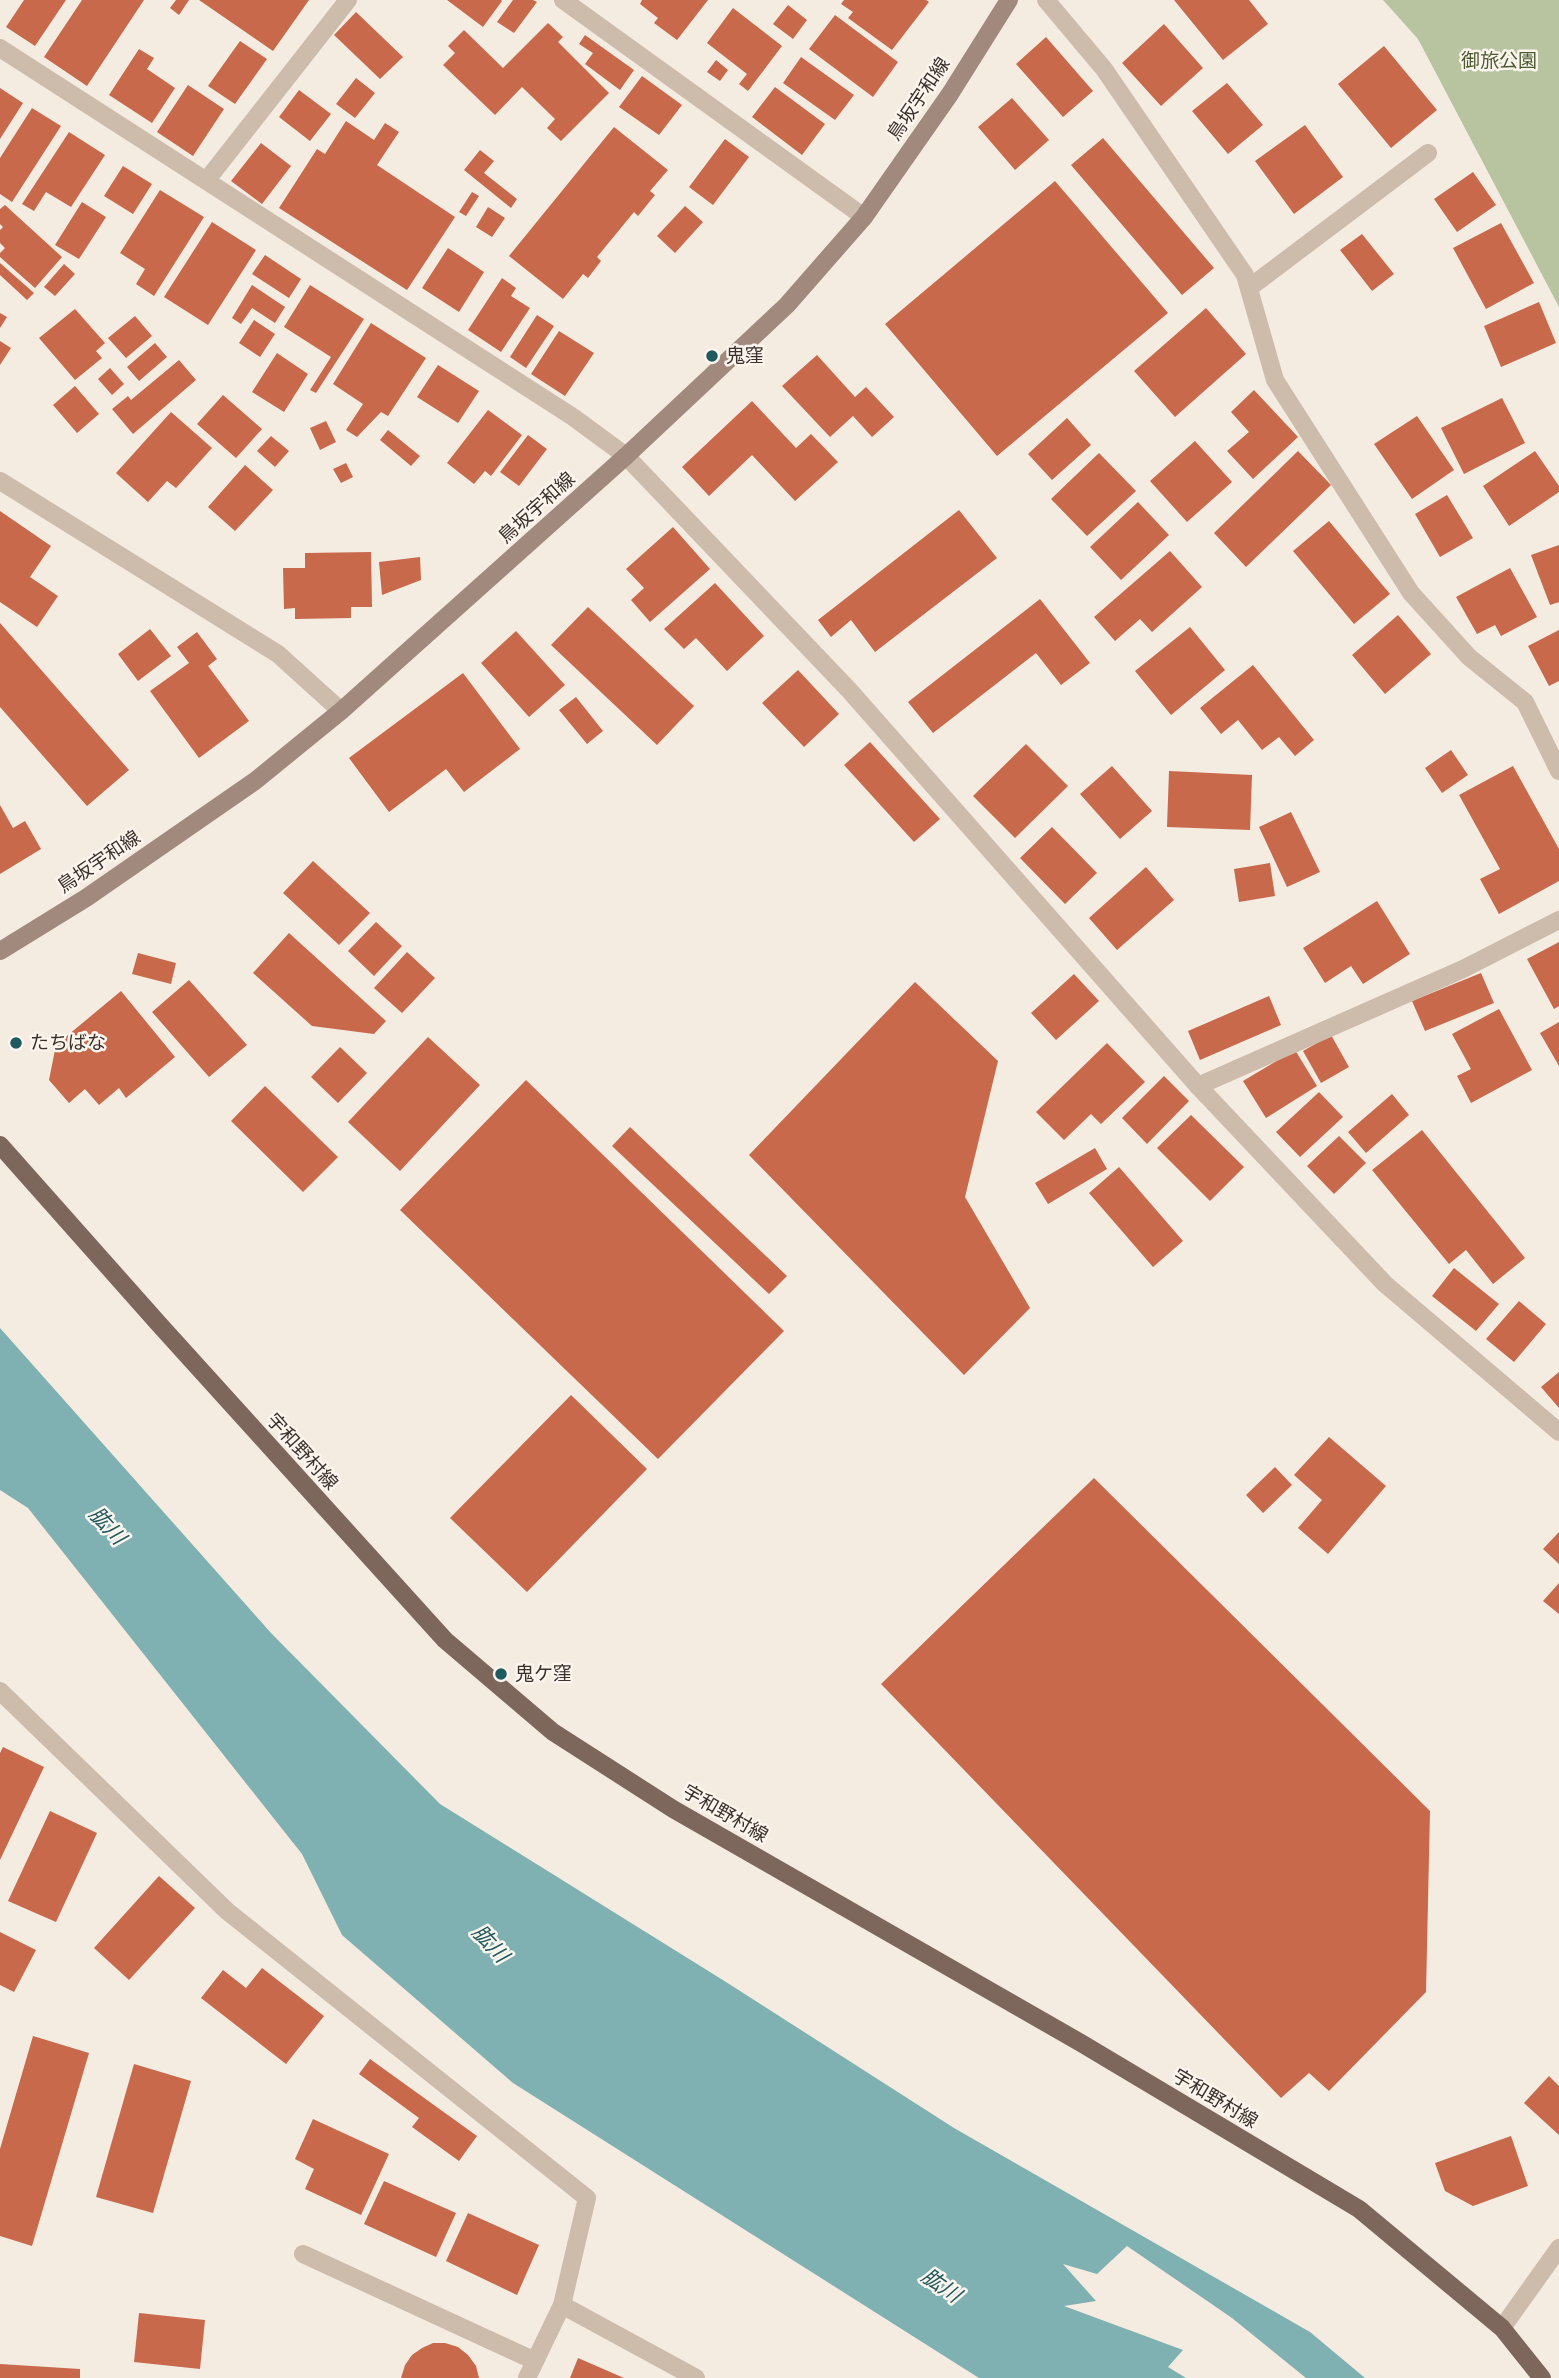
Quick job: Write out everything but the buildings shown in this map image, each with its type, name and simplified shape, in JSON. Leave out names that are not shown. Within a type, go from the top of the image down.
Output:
[{"type":"main road","name":"鳥坂宇和線","points":[[0,951],[86,898],[255,781],[341,710],[626,456],[787,305],[864,217],[950,94],[1009,0]]},
{"type":"main road","name":"宇和野村線","points":[[0,1145],[445,1640],[553,1732],[673,1809],[1069,2036],[1359,2209],[1502,2328],[1542,2378]]},
{"type":"street","points":[[206,181],[348,0]]},
{"type":"street","points":[[563,0],[864,217]]},
{"type":"street","points":[[1046,0],[1104,69],[1245,275],[1275,380],[1411,593],[1469,657],[1525,702],[1559,771]]},
{"type":"street","points":[[0,48],[573,417],[626,456],[849,690],[1198,1086],[1385,1284],[1559,1432]]},
{"type":"street","points":[[1248,288],[1428,153]]},
{"type":"street","points":[[0,481],[278,654],[341,710]]},
{"type":"street","points":[[1198,1086],[1463,969],[1559,920]]},
{"type":"street","points":[[0,1691],[227,1911],[587,2198],[562,2305],[527,2378]]},
{"type":"street","points":[[1502,2328],[1559,2248]]},
{"type":"street","points":[[303,2254],[535,2361]]},
{"type":"street","points":[[562,2305],[696,2378]]},
{"type":"green space","name":"御旅公園","points":[[1383,0],[1559,0],[1559,307],[1418,39]]},
{"type":"water","name":"肱川","points":[[0,1328],[271,1633],[440,1804],[954,2128],[1310,2332],[1365,2378],[1306,2378],[1232,2318],[1127,2246],[1097,2274],[1063,2264],[1096,2301],[1064,2306],[1183,2350],[1168,2367],[1186,2378],[979,2378],[513,2083],[342,1935],[302,1854],[28,1508],[0,1490]]},
{"type":"place","name":"鬼窪","points":[[712,356]]},
{"type":"place","name":"たちばな","points":[[16,1043]]},
{"type":"place","name":"鬼ケ窪","points":[[501,1674]]}]
